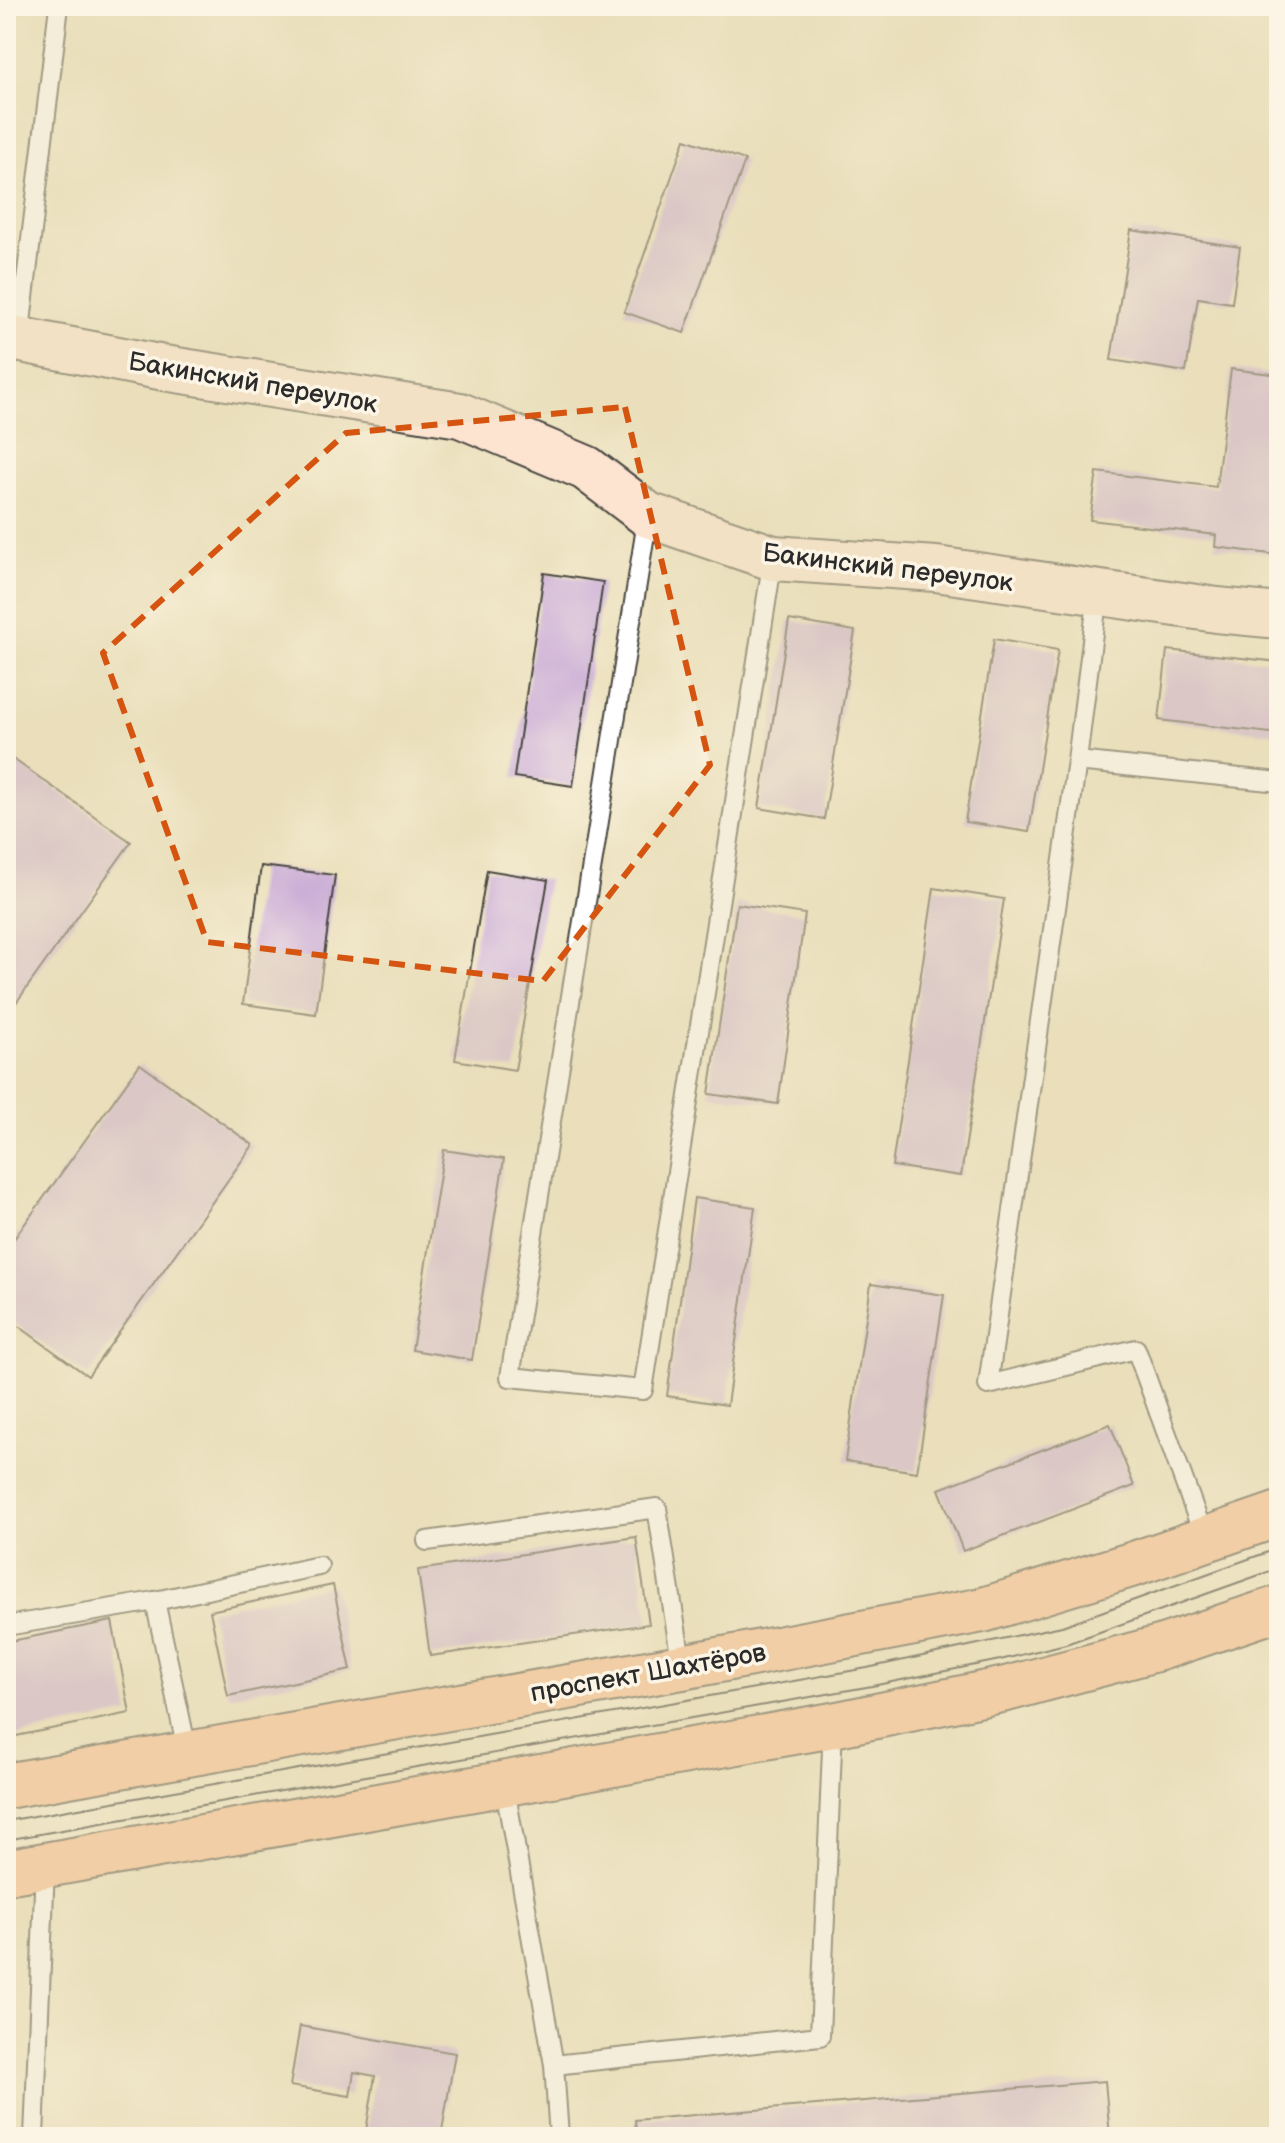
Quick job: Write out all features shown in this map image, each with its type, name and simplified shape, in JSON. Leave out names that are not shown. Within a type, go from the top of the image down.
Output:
[{"type":"main road","name":"проспект Шахтёров","points":[[6,1786],[682,1667],[983,1610],[1279,1514]]},
{"type":"main road","points":[[26,1869],[833,1725],[1006,1689],[1160,1648],[1279,1608]]},
{"type":"street","name":"Бакинский переулок","points":[[13,338],[164,368],[460,415],[586,468],[648,515],[773,558],[936,569],[1217,610],[1279,616]]},
{"type":"lane","points":[[13,338],[59,6]]},
{"type":"lane","points":[[648,515],[510,1377],[643,1390],[773,558]]},
{"type":"lane","points":[[1098,593],[988,1385],[1136,1349],[1205,1540]]},
{"type":"lane","points":[[1077,761],[1279,782]]},
{"type":"lane","points":[[427,1541],[657,1508],[682,1667]]},
{"type":"lane","points":[[6,1626],[155,1601],[319,1566]]},
{"type":"lane","points":[[155,1601],[188,1754]]},
{"type":"lane","points":[[554,2065],[820,2036],[833,1725]]},
{"type":"lane","points":[[504,1783],[554,2065],[559,2137]]},
{"type":"lane","points":[[26,1869],[34,2137]]},
{"type":"highlighted area","points":[[625,407],[710,765],[543,981],[207,942],[103,653],[346,433]]},
{"type":"building","points":[[685,139],[745,160],[684,333],[624,312]]},
{"type":"building","points":[[1131,230],[1240,247],[1232,303],[1198,298],[1186,372],[1111,360]]},
{"type":"building","points":[[1231,369],[1279,375],[1279,555],[1215,547],[1216,535],[1090,520],[1097,472],[1216,487]]},
{"type":"building","points":[[544,573],[603,582],[573,786],[514,777]]},
{"type":"building","points":[[789,620],[855,631],[824,819],[759,808]]},
{"type":"building","points":[[994,639],[1058,650],[1029,832],[965,822]]},
{"type":"building","points":[[1167,650],[1279,662],[1279,734],[1159,720]]},
{"type":"building","points":[[6,754],[131,842],[6,1017]]},
{"type":"building","points":[[261,866],[335,875],[316,1014],[243,1004]]},
{"type":"building","points":[[487,870],[548,880],[515,1070],[455,1060]]},
{"type":"building","points":[[934,888],[1004,899],[961,1176],[892,1166]]},
{"type":"building","points":[[737,904],[805,914],[778,1104],[709,1094]]},
{"type":"building","points":[[140,1064],[253,1145],[88,1376],[6,1317],[6,1250]]},
{"type":"building","points":[[444,1150],[504,1159],[472,1360],[412,1350]]},
{"type":"building","points":[[694,1198],[755,1207],[727,1405],[667,1396]]},
{"type":"building","points":[[871,1284],[944,1295],[917,1472],[845,1461]]},
{"type":"building","points":[[1110,1424],[1134,1486],[963,1551],[939,1489]]},
{"type":"building","points":[[636,1537],[649,1624],[430,1656],[418,1570]]},
{"type":"building","points":[[333,1585],[351,1670],[228,1696],[210,1611]]},
{"type":"building","points":[[112,1621],[130,1713],[6,1738],[6,1642]]},
{"type":"building","points":[[300,2026],[455,2053],[441,2137],[365,2137],[375,2076],[354,2072],[350,2096],[290,2086]]},
{"type":"building","points":[[1105,2081],[1110,2137],[637,2137],[635,2120]]},
{"type":"tram line","points":[[6,1821],[867,1668],[1062,1626],[1279,1548]]},
{"type":"tram line","points":[[6,1840],[872,1686],[1000,1660],[1066,1644],[1279,1568]]}]
